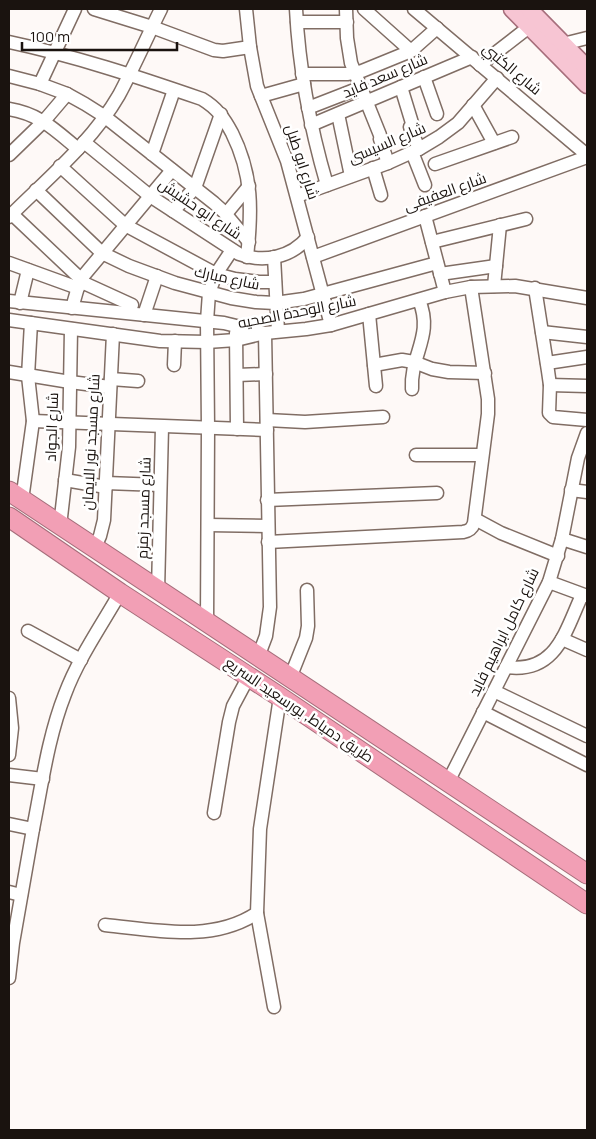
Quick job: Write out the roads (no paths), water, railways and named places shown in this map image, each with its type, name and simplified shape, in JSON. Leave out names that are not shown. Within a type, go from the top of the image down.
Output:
[{"type":"highway","points":[[12,520],[21,500]]},
{"type":"highway","name":"طريق دمياط, بورسعيد السريع","points":[[21,500],[587,874]]},
{"type":"highway","name":"طريق دمياط, بورسعيد السريع","points":[[12,520],[120,593],[249,676],[587,904]]},
{"type":"main road","points":[[512,9],[587,85]]},
{"type":"main road","points":[[529,9],[587,68]]},
{"type":"street","points":[[40,84],[75,9]]},
{"type":"street","points":[[94,9],[152,27],[214,50],[223,51],[250,47]]},
{"type":"street","points":[[79,284],[10,215],[81,145],[104,116],[118,95],[161,9]]},
{"type":"street","name":"شارع ابو طبل","points":[[246,9],[250,47],[260,96],[287,161],[331,325]]},
{"type":"street","points":[[296,9],[308,108],[327,185]]},
{"type":"street","points":[[364,9],[411,51]]},
{"type":"street","name":"شارع الكتبي","points":[[414,9],[587,156]]},
{"type":"street","points":[[297,22],[346,15],[348,51],[388,163]]},
{"type":"street","name":"شارع سعد فايد","points":[[312,125],[424,77],[476,61],[529,27]]},
{"type":"street","points":[[260,96],[303,79],[356,73],[411,51],[437,28]]},
{"type":"street","points":[[563,44],[587,38]]},
{"type":"street","points":[[9,42],[55,52],[129,74],[202,99],[212,105],[221,114],[241,151],[250,186],[247,257]]},
{"type":"street","points":[[9,76],[40,84],[67,94],[104,116],[226,214],[249,242]]},
{"type":"street","points":[[424,77],[437,114]]},
{"type":"street","name":"شارع السيسى","points":[[297,196],[388,163],[439,137],[458,123],[497,78]]},
{"type":"street","points":[[401,87],[425,185]]},
{"type":"street","points":[[308,108],[362,88]]},
{"type":"street","points":[[152,154],[174,90]]},
{"type":"street","points":[[9,155],[44,121],[67,94]]},
{"type":"street","points":[[473,105],[494,143]]},
{"type":"street","name":"شارع ابو حشيش","points":[[9,109],[44,121],[81,145],[150,196],[232,250],[247,257],[274,257],[289,253],[301,245],[308,237]]},
{"type":"street","points":[[174,211],[195,188],[221,114]]},
{"type":"street","points":[[338,114],[351,176]]},
{"type":"street","points":[[435,164],[512,137]]},
{"type":"street","name":"شارع العفيفى","points":[[313,257],[587,156]]},
{"type":"street","points":[[60,166],[125,225],[216,274],[235,279],[275,282]]},
{"type":"street","points":[[373,168],[381,195]]},
{"type":"street","points":[[72,308],[79,284],[102,253],[172,170]]},
{"type":"street","points":[[226,214],[250,186]]},
{"type":"street","name":"شارع مبارك","points":[[36,190],[102,253],[129,266],[209,293],[256,302],[275,303],[304,299],[438,268],[496,266]]},
{"type":"street","points":[[425,216],[445,292]]},
{"type":"street","points":[[432,242],[526,219]]},
{"type":"street","points":[[494,286],[500,225]]},
{"type":"street","points":[[207,623],[207,321],[209,293],[216,274],[232,250]]},
{"type":"street","points":[[274,257],[278,332]]},
{"type":"street","points":[[9,263],[94,289],[132,305]]},
{"type":"street","points":[[28,270],[14,302],[207,321],[265,333],[270,607],[266,636],[258,657]]},
{"type":"street","points":[[144,315],[157,276]]},
{"type":"street","points":[[268,542],[463,532],[472,528],[488,414],[488,399],[471,287]]},
{"type":"street","name":"شارع الوحدة الصحيه","points":[[9,320],[175,341],[206,342],[236,340],[265,333],[331,325],[445,292],[471,287],[535,288],[587,298]]},
{"type":"street","points":[[535,288],[550,385],[548,410],[550,415],[587,420]]},
{"type":"street","points":[[412,389],[414,362],[421,345],[425,327],[419,300]]},
{"type":"street","points":[[369,314],[376,386]]},
{"type":"street","points":[[21,500],[33,421],[28,376],[31,323]]},
{"type":"street","points":[[236,326],[237,429]]},
{"type":"street","name":"شارع الجواد","points":[[60,526],[69,422],[71,329]]},
{"type":"street","points":[[542,332],[587,337]]},
{"type":"street","name":"شارع مسجد نور الايمان","points":[[94,549],[104,520],[113,334]]},
{"type":"street","points":[[174,365],[175,341]]},
{"type":"street","points":[[547,363],[587,357]]},
{"type":"street","points":[[374,364],[402,360],[449,372],[485,373]]},
{"type":"street","points":[[9,372],[70,382],[110,383],[138,380]]},
{"type":"street","points":[[236,375],[266,374]]},
{"type":"street","points":[[550,385],[587,386]]},
{"type":"street","points":[[33,421],[237,429],[383,417]]},
{"type":"street","name":"شارع مسجد زمزم","points":[[158,591],[162,426]]},
{"type":"street","name":"شارع كامل ابراهيم فايد","points":[[448,782],[549,582],[558,556],[572,490],[582,458],[587,433]]},
{"type":"street","points":[[416,455],[482,455]]},
{"type":"street","points":[[65,480],[106,485],[160,485]]},
{"type":"street","points":[[572,490],[587,492]]},
{"type":"street","points":[[268,500],[437,493]]},
{"type":"street","points":[[474,518],[501,533],[558,556]]},
{"type":"street","points":[[208,525],[268,526]]},
{"type":"street","points":[[562,539],[587,547]]},
{"type":"street","points":[[506,667],[525,668],[535,665],[551,655],[583,603],[549,582]]},
{"type":"street","points":[[290,678],[306,638],[308,590]]},
{"type":"street","points":[[9,978],[15,894],[33,829],[58,715],[65,694],[81,660],[120,593]]},
{"type":"street","points":[[28,631],[81,660]]},
{"type":"street","points":[[562,639],[587,650]]},
{"type":"street","points":[[214,813],[233,706],[249,676]]},
{"type":"street","points":[[494,691],[587,736]]},
{"type":"street","points":[[274,1007],[257,913],[260,829],[280,697]]},
{"type":"street","points":[[9,698],[12,728],[9,755]]},
{"type":"street","points":[[519,730],[530,709]]},
{"type":"street","points":[[483,712],[587,765]]},
{"type":"street","points":[[9,774],[43,778]]},
{"type":"street","points":[[9,824],[33,829]]},
{"type":"street","points":[[105,925],[164,931],[197,932],[234,925],[257,913]]}]
